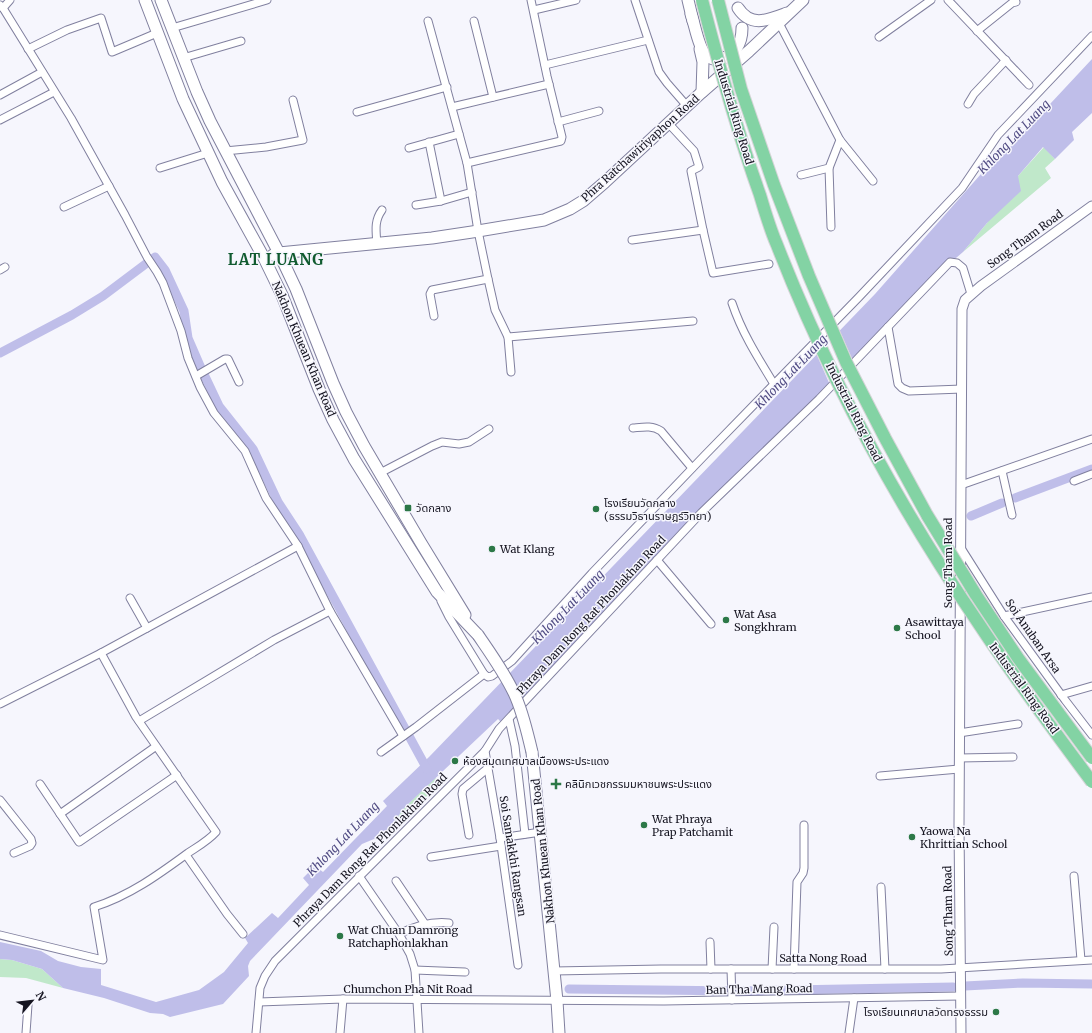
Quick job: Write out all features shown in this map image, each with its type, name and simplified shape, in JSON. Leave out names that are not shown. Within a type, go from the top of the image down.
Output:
[{"type":"main road","name":"Nakhon Khuean Khan Road","points":[[145,0],[183,99],[208,153],[282,295],[333,420],[354,459],[437,592],[478,635]]},
{"type":"main road","name":"Nakhon Khuean Khan Road","points":[[161,0],[197,92],[225,151],[296,288],[346,412],[380,473],[478,635],[495,660],[514,694],[522,714],[532,752],[541,832],[559,1033]]},
{"type":"main road","name":"Industrial Ring Road","points":[[688,0],[703,62],[702,92]]},
{"type":"main road","name":"Industrial Ring Road","points":[[702,0],[739,136],[777,245],[807,316],[846,400],[888,477],[953,585],[1006,664],[1092,782]]},
{"type":"main road","name":"Industrial Ring Road","points":[[718,0],[742,89],[774,185],[809,276],[846,362],[884,438],[927,515],[976,595],[1018,658],[1092,758]]},
{"type":"main road","name":"Phra Ratchawiriyaphon Road","points":[[264,258],[279,253],[432,238],[478,231],[544,220],[570,209],[583,201],[605,182],[803,0]]},
{"type":"main road","points":[[737,4],[743,16],[751,20],[775,18],[790,12]]},
{"type":"main road","points":[[737,4],[749,51]]},
{"type":"main road","points":[[691,14],[701,48],[706,56],[715,60],[724,59],[731,56],[740,43],[742,28]]},
{"type":"main road","points":[[235,205],[249,197]]},
{"type":"street","points":[[10,0],[1,7],[54,92],[109,186],[147,257],[164,283],[182,332],[188,358],[198,375],[214,413],[245,451],[266,498],[298,546],[330,612],[405,735]]},
{"type":"street","points":[[172,28],[267,0]]},
{"type":"street","points":[[467,163],[561,141],[562,136],[549,84],[532,0]]},
{"type":"street","points":[[534,10],[576,0]]},
{"type":"street","points":[[635,0],[659,72],[666,83],[687,106]]},
{"type":"street","points":[[879,37],[931,0]]},
{"type":"street","points":[[948,0],[1028,85]]},
{"type":"street","points":[[977,31],[1012,3],[1016,2]]},
{"type":"street","points":[[28,49],[67,30],[101,18],[112,52],[157,33]]},
{"type":"street","points":[[428,21],[467,163],[478,231],[495,310],[508,337],[511,372]]},
{"type":"street","points":[[474,21],[493,97]]},
{"type":"street","points":[[779,23],[840,140],[873,180]]},
{"type":"street","points":[[437,592],[449,617],[484,674],[488,677],[492,676],[512,660],[692,468],[962,188],[998,135],[1092,36]]},
{"type":"street","points":[[545,65],[648,40]]},
{"type":"street","points":[[183,58],[241,41]]},
{"type":"street","points":[[968,104],[974,94],[1006,60]]},
{"type":"street","points":[[0,95],[42,72]]},
{"type":"street","points":[[452,107],[549,84]]},
{"type":"street","points":[[357,112],[447,87]]},
{"type":"street","points":[[0,120],[54,92]]},
{"type":"street","points":[[225,151],[266,147],[303,140],[293,100]]},
{"type":"street","points":[[558,122],[599,111]]},
{"type":"street","points":[[669,124],[695,152],[699,167],[691,171],[713,272],[769,264]]},
{"type":"street","points":[[409,148],[459,134]]},
{"type":"street","points":[[831,227],[829,168],[840,140]]},
{"type":"street","points":[[429,142],[441,201]]},
{"type":"street","points":[[160,168],[208,153]]},
{"type":"street","points":[[801,175],[829,168]]},
{"type":"street","points":[[64,207],[109,186]]},
{"type":"street","points":[[416,205],[441,201],[472,192]]},
{"type":"street","name":"Song Tham Road","points":[[961,1033],[959,733],[962,309],[965,300],[972,294],[1092,206]]},
{"type":"street","points":[[377,244],[377,217],[382,210]]},
{"type":"street","points":[[632,240],[703,230]]},
{"type":"street","name":"Phraya Dam Rong Rat Phonlakhan Road","points":[[256,1033],[260,988],[275,961],[485,751],[498,729],[701,513],[819,399],[950,262],[957,262],[963,268],[972,294]]},
{"type":"street","points":[[434,316],[430,294],[432,290],[488,278]]},
{"type":"street","points":[[732,303],[738,323],[745,337],[774,384]]},
{"type":"street","points":[[508,337],[693,321]]},
{"type":"street","points":[[888,327],[898,384],[902,388],[909,391],[962,389]]},
{"type":"street","points":[[198,375],[228,359],[239,382]]},
{"type":"street","points":[[633,428],[652,426],[661,431],[692,468]]},
{"type":"street","points":[[380,473],[432,446],[442,442],[459,444],[469,442],[489,429]]},
{"type":"street","points":[[961,485],[1092,439]]},
{"type":"street","points":[[1002,471],[1012,515]]},
{"type":"street","points":[[1074,481],[1092,474]]},
{"type":"street","points":[[0,704],[101,653],[298,546]]},
{"type":"street","name":"Soi Anuban Arsa","points":[[961,548],[1004,616],[1092,735]]},
{"type":"street","points":[[657,560],[711,624]]},
{"type":"street","points":[[1004,616],[1092,597]]},
{"type":"street","points":[[130,598],[147,628]]},
{"type":"street","points":[[139,721],[274,640],[330,612]]},
{"type":"street","points":[[0,935],[103,960],[94,907],[112,901],[132,891],[186,855],[216,832],[139,721],[101,653]]},
{"type":"street","points":[[381,752],[484,674]]},
{"type":"street","points":[[1061,695],[1092,686]]},
{"type":"street","points":[[509,719],[515,746],[525,834]]},
{"type":"street","points":[[959,733],[1018,724]]},
{"type":"street","points":[[60,814],[156,746]]},
{"type":"street","name":"Soi Samakkhi Rangsan","points":[[485,751],[500,838],[518,965]]},
{"type":"street","points":[[959,758],[1013,756]]},
{"type":"street","points":[[469,835],[462,794],[463,789],[488,768]]},
{"type":"street","points":[[880,776],[959,769]]},
{"type":"street","points":[[40,784],[79,842],[177,775]]},
{"type":"street","points":[[0,800],[32,843],[30,846],[14,853]]},
{"type":"street","points":[[794,969],[796,882],[803,873],[804,868],[804,825]]},
{"type":"street","points":[[500,838],[541,832]]},
{"type":"street","points":[[431,857],[501,846]]},
{"type":"street","points":[[186,855],[227,914],[243,934]]},
{"type":"street","points":[[359,876],[399,934],[410,954],[415,970],[419,1033]]},
{"type":"street","points":[[1074,876],[1081,960]]},
{"type":"street","points":[[396,881],[425,924]]},
{"type":"street","points":[[881,887],[885,969]]},
{"type":"street","points":[[399,934],[419,925],[449,923]]},
{"type":"street","points":[[772,969],[774,927]]},
{"type":"street","points":[[710,942],[711,969]]},
{"type":"street","name":"Satta Nong Road","points":[[554,970],[941,969],[1092,960]]},
{"type":"street","points":[[731,969],[732,998]]},
{"type":"street","points":[[415,970],[465,972]]},
{"type":"street","name":"Ban Tha Mang Road","points":[[557,1000],[960,996]]},
{"type":"street","points":[[849,1033],[854,998]]},
{"type":"street","points":[[340,1033],[343,999]]},
{"type":"street","name":"Chumchon Pha Nit Road","points":[[259,1002],[343,999],[557,1000]]},
{"type":"street","points":[[26,1033],[28,1005]]},
{"type":"green space","points":[[1044,147],[1055,159],[1045,168],[1051,178],[963,252],[987,223],[1018,176]]},
{"type":"green space","points":[[435,778],[441,783],[380,840],[405,807]]},
{"type":"green space","points":[[0,959],[12,960],[42,969],[63,988],[26,978],[0,977]]},
{"type":"water","points":[[1092,59],[1092,113],[1072,132],[1074,140],[1055,159],[1043,147],[1018,176],[1021,191],[987,223],[963,252],[922,287],[501,722],[498,719],[405,807],[380,840],[374,839],[362,844],[250,961],[248,966],[249,976],[223,1004],[170,1017],[163,1014],[150,1013],[104,998],[63,988],[42,969],[12,960],[0,959],[0,942],[41,951],[58,961],[81,967],[101,969],[101,985],[156,1002],[199,990],[224,972],[248,943],[245,938],[272,913],[278,918],[309,885],[303,878],[315,866],[323,872],[387,806],[383,801],[429,757],[875,294],[996,157],[1009,148]]},
{"type":"pier","points":[[839,329],[853,361],[830,385],[816,353]]},
{"type":"waterway","points":[[0,353],[72,315],[103,296],[155,257],[165,270],[184,311],[188,338],[219,406],[253,449],[278,502],[299,534],[427,769]]},
{"type":"waterway","points":[[1015,498],[1092,469]]},
{"type":"waterway","points":[[971,516],[1002,503]]},
{"type":"waterway","points":[[965,986],[1023,983],[1092,984]]},
{"type":"waterway","points":[[569,989],[740,991],[953,987]]},
{"type":"place","name":"วัดกลาง","points":[[408,508]]},
{"type":"place","name":"โรงเรียนวัดกลาง (ธรรมวิธานราษฎร์วิทยา)","points":[[596,509]]},
{"type":"place","name":"Wat Klang","points":[[492,549]]},
{"type":"place","name":"Wat Asa Songkhram","points":[[726,620]]},
{"type":"place","name":"Asawittaya School","points":[[897,628]]},
{"type":"place","name":"ห้องสมุดเทศบาลเมืองพระประแดง","points":[[455,761]]},
{"type":"place","name":"คลินิกเวชกรรมมหาชนพระประแดง","points":[[556,784]]},
{"type":"place","name":"Wat Phraya Prap Patchamit","points":[[644,825]]},
{"type":"place","name":"Yaowa Na Khrittian School","points":[[912,837]]},
{"type":"place","name":"Wat Chuan Damrong Ratchaphonlakhan","points":[[340,936]]},
{"type":"place","name":"โรงเรียนเทศบาลวัดทรงธรรม","points":[[996,1012]]},
{"type":"district","name":"LAT LUANG","points":[[276,260]]},
{"type":"water label","name":"Khlong Lat Luang","points":[[1014,137]]},
{"type":"water label","name":"Khlong Lat Luang","points":[[791,372]]},
{"type":"water label","name":"Khlong Lat Luang","points":[[568,607]]},
{"type":"water label","name":"Khlong Lat Luang","points":[[343,839]]}]
